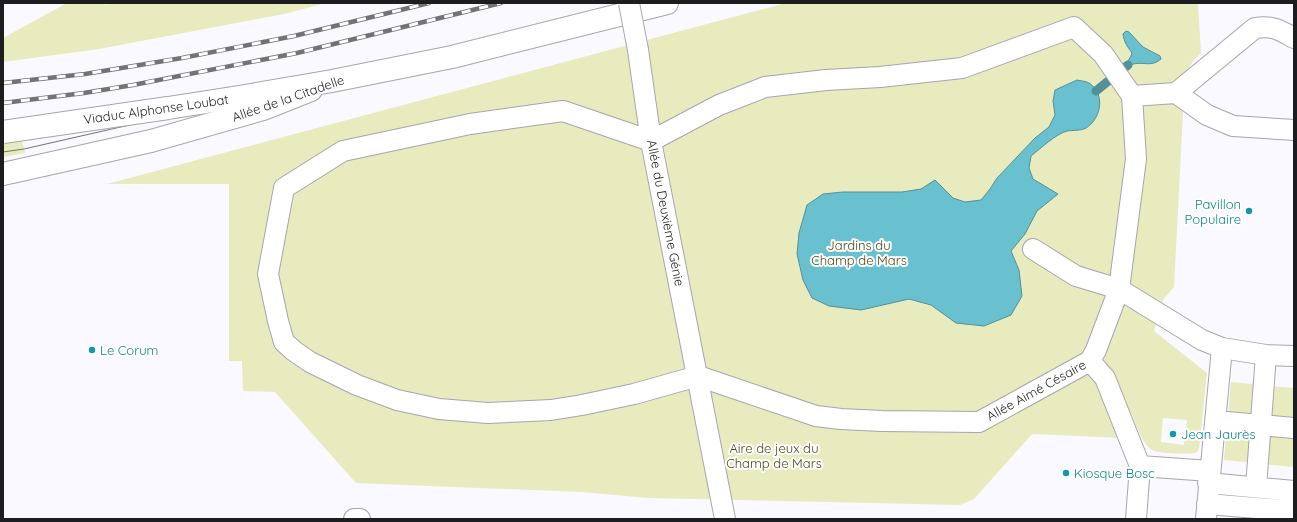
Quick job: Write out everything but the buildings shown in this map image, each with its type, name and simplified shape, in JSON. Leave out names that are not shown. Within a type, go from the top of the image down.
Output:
[{"type":"street","name":"Allée du Deuxième Génie","points":[[629,3],[652,141],[725,519]]},
{"type":"street","name":"Allée de la Citadelle","points":[[3,174],[158,139],[263,109],[332,81],[452,57],[667,3]]},
{"type":"street","points":[[698,376],[634,394],[582,405],[551,410],[488,412],[439,409],[397,400],[357,385],[317,366],[294,351],[284,342],[268,274],[284,188],[343,151],[470,124],[564,111],[652,141],[719,105],[765,87],[962,68],[1074,27],[1103,54],[1132,96],[1176,93],[1255,28],[1264,26],[1275,28],[1294,38]]},
{"type":"street","name":"Viaduc Alphonse Loubat","points":[[3,132],[168,108],[332,81]]},
{"type":"street","points":[[1176,93],[1207,115],[1234,126],[1294,130]]},
{"type":"street","name":"Allée Aimé Césaire","points":[[698,376],[816,416],[882,421],[979,422],[1090,362],[1119,290],[1136,159],[1132,96]]},
{"type":"street","points":[[1033,249],[1076,276],[1119,290],[1202,340],[1222,348],[1266,355],[1294,356]]},
{"type":"street","points":[[1222,348],[1206,512],[1294,511]]},
{"type":"street","points":[[1256,487],[1266,355]]},
{"type":"street","points":[[1090,362],[1105,378],[1140,466],[1136,519]]},
{"type":"street","points":[[1216,420],[1294,428]]},
{"type":"street","points":[[1140,466],[1209,477],[1256,487],[1294,491]]},
{"type":"street","points":[[354,519],[360,519]]},
{"type":"green space","points":[[67,3],[104,3],[105,5],[109,3],[326,3],[284,14],[99,49],[3,62],[3,38]]},
{"type":"green space","name":"Jardins du Champ de Mars","points":[[786,3],[1198,3],[1201,53],[1193,61],[1185,75],[1174,287],[1163,300],[1154,331],[1207,373],[1199,449],[1196,453],[1186,454],[1167,453],[1152,450],[1142,438],[1131,412],[1123,438],[1032,434],[974,499],[960,505],[648,498],[582,492],[356,483],[275,392],[243,391],[242,361],[229,361],[229,184],[107,184]],"holes":[[[1163,418],[1187,420],[1184,445],[1161,442]]]},
{"type":"green space","points":[[20,132],[25,153],[3,157],[3,134]]},
{"type":"green space","points":[[1231,382],[1262,385],[1259,419],[1228,417]]},
{"type":"green space","points":[[1270,386],[1294,388],[1294,423],[1267,420]]},
{"type":"green space","points":[[1227,425],[1257,428],[1255,463],[1224,460]]},
{"type":"green space","points":[[1266,429],[1294,432],[1293,467],[1263,464]]},
{"type":"water","points":[[1126,31],[1129,32],[1143,47],[1160,56],[1161,59],[1157,62],[1149,64],[1137,63],[1129,66],[1126,64],[1132,53],[1124,39],[1123,34]]},
{"type":"water","points":[[1077,80],[1088,82],[1094,88],[1098,93],[1100,106],[1095,119],[1086,128],[1067,131],[1058,135],[1031,156],[1029,168],[1033,179],[1058,194],[1037,211],[1025,234],[1011,251],[1019,270],[1022,296],[1011,315],[984,326],[956,323],[931,305],[909,299],[861,310],[829,306],[812,298],[803,280],[797,254],[799,233],[807,205],[823,194],[843,192],[902,192],[921,189],[935,180],[953,198],[965,202],[981,200],[997,178],[1035,138],[1049,127],[1055,115],[1053,101],[1055,90]]},
{"type":"waterway","points":[[1096,91],[1128,65]]},
{"type":"tram line","points":[[3,139],[168,103]]},
{"type":"tram line","points":[[3,152],[24,149],[169,116]]},
{"type":"railway","points":[[3,83],[85,74],[182,58],[294,36],[429,3]]},
{"type":"railway","points":[[3,103],[84,93],[133,85],[297,53],[501,3]]},
{"type":"place","name":"Pavillon Populaire","points":[[1249,211]]},
{"type":"place","name":"Le Corum","points":[[92,350]]},
{"type":"place","name":"Jean Jaurès","points":[[1173,434]]},
{"type":"place","name":"Kiosque Bosc","points":[[1066,473]]},
{"type":"park label","name":"Aire de jeux du Champ de Mars","points":[[774,456]]}]
